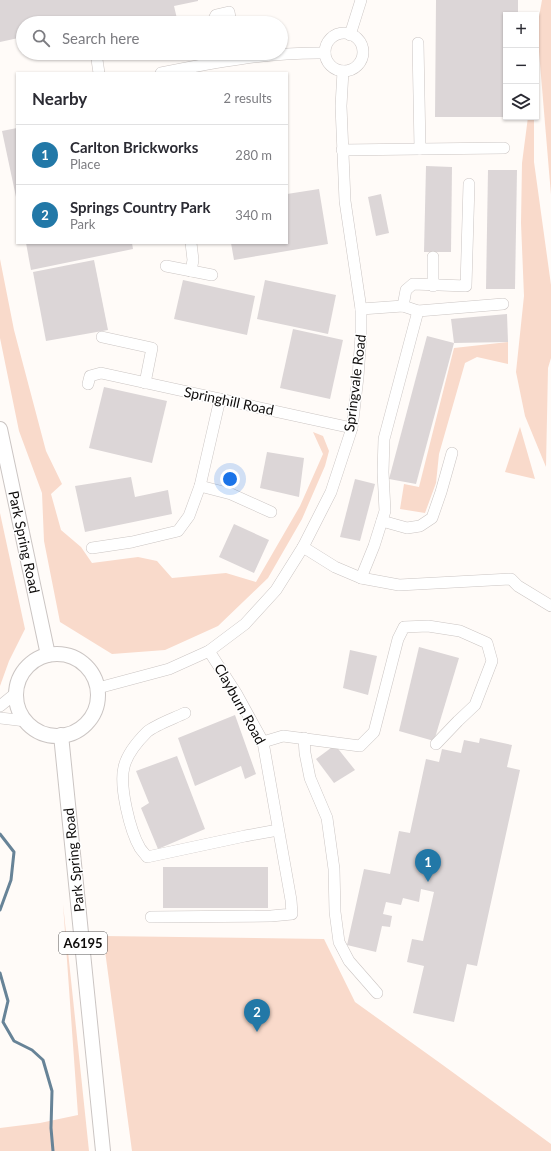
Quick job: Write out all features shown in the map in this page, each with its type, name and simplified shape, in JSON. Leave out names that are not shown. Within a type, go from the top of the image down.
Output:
[{"type":"main road","name":"Park Spring Road","points":[[0,429],[48,655]]},
{"type":"main road","points":[[48,655],[65,655],[80,661],[91,673],[98,688],[98,699],[90,720],[82,728],[72,733],[51,735],[42,732],[26,721],[20,712],[17,703],[16,693],[19,680],[26,669],[36,660],[48,655]]},
{"type":"main road","name":"Park Spring Road","points":[[61,735],[103,1151]]},
{"type":"street","points":[[350,35],[361,0]]},
{"type":"street","points":[[216,16],[229,12],[230,16]]},
{"type":"street","points":[[340,34],[354,37],[361,45],[362,56],[357,66],[348,71],[343,71],[337,70],[329,63],[325,53],[331,39],[340,34]]},
{"type":"street","points":[[418,43],[420,149]]},
{"type":"street","points":[[288,53],[325,53]]},
{"type":"street","points":[[97,60],[99,72]]},
{"type":"street","points":[[173,72],[222,60]]},
{"type":"street","name":"Springvale Road","points":[[98,688],[169,669],[210,651],[245,624],[276,590],[303,547],[331,492],[352,428],[358,377],[361,309],[345,201],[341,106],[343,71]]},
{"type":"street","points":[[342,150],[504,148]]},
{"type":"street","points":[[403,306],[406,290],[413,284],[433,286],[466,286],[469,184]]},
{"type":"street","points":[[190,271],[193,260],[191,244]]},
{"type":"street","points":[[433,257],[433,286]]},
{"type":"street","points":[[166,266],[212,275]]},
{"type":"street","points":[[361,309],[403,306],[418,311],[503,304]]},
{"type":"street","points":[[362,578],[385,511],[383,472],[384,439],[418,311]]},
{"type":"street","points":[[102,337],[152,348],[145,383]]},
{"type":"street","name":"Springhill Road","points":[[88,384],[90,376],[101,373],[352,428]]},
{"type":"street","points":[[92,548],[132,542],[178,531],[189,516],[200,486],[220,399]]},
{"type":"street","points":[[382,521],[407,528],[420,526],[432,518],[452,453]]},
{"type":"street","points":[[200,486],[231,494],[271,512]]},
{"type":"street","points":[[303,547],[335,568],[362,578],[399,585],[511,579],[518,586],[551,606]]},
{"type":"street","points":[[263,742],[283,736],[360,746],[374,732],[398,639],[404,627],[428,626],[460,632],[486,643],[492,661],[475,705],[436,744]]},
{"type":"street","name":"Clayburn Road","points":[[151,917],[271,916],[292,914],[291,900],[263,742],[236,693],[210,651]]},
{"type":"street","points":[[0,706],[16,693]]},
{"type":"street","points":[[185,713],[148,731],[132,749],[124,768],[123,785],[130,822],[140,847],[147,857],[278,830]]},
{"type":"street","points":[[0,718],[26,721]]},
{"type":"street","points":[[304,738],[305,754],[310,778],[328,818],[334,869],[335,912],[339,942],[349,961],[377,993]]},
{"type":"shaded area","points":[[542,0],[551,0],[551,195],[539,52],[539,17]]},
{"type":"shaded area","points":[[528,120],[534,120],[534,162],[551,285],[551,358],[548,368],[546,467],[525,416],[516,372],[524,296],[521,223],[522,163]]},
{"type":"shaded area","points":[[0,259],[14,330],[46,451],[62,484],[51,494],[61,530],[81,547],[92,563],[138,557],[157,561],[172,578],[226,573],[256,582],[300,506],[323,454],[313,432],[323,436],[329,451],[325,466],[302,519],[268,578],[218,626],[165,650],[112,654],[60,622],[44,541],[42,493],[19,431],[0,338]]},
{"type":"shaded area","points":[[508,342],[508,364],[477,357],[465,363],[439,454],[436,483],[425,513],[400,509],[404,484],[419,487],[454,348]]},
{"type":"shaded area","points":[[520,427],[535,479],[505,472]]},
{"type":"shaded area","points":[[0,513],[25,629],[9,661],[0,686]]},
{"type":"shaded area","points":[[63,904],[89,1151],[0,1151],[0,1128],[40,1123],[78,1115]]},
{"type":"shaded area","points":[[103,936],[324,939],[355,1002],[551,1144],[551,1151],[132,1151]]},
{"type":"building","points":[[0,0],[198,0],[174,6],[176,16],[16,16],[16,39],[0,42]]},
{"type":"building","points":[[436,0],[518,0],[518,12],[503,12],[503,117],[435,117]]},
{"type":"building","points":[[16,128],[16,197],[2,131]]},
{"type":"building","points":[[426,166],[452,167],[451,252],[424,252]]},
{"type":"building","points":[[488,170],[517,170],[515,289],[486,289]]},
{"type":"building","points":[[319,189],[328,244],[234,260],[231,244],[288,244],[288,194]]},
{"type":"building","points":[[381,194],[389,233],[376,236],[368,197]]},
{"type":"building","points":[[26,244],[132,244],[133,249],[31,270]]},
{"type":"building","points":[[94,260],[108,330],[46,341],[33,272]]},
{"type":"building","points":[[183,280],[255,296],[247,335],[174,319]]},
{"type":"building","points":[[265,280],[336,295],[328,334],[257,319]]},
{"type":"building","points":[[507,314],[508,342],[454,343],[451,319]]},
{"type":"building","points":[[293,329],[343,340],[330,399],[280,388]]},
{"type":"building","points":[[427,336],[454,343],[416,484],[389,479]]},
{"type":"building","points":[[104,387],[167,401],[152,463],[89,448]]},
{"type":"building","points":[[267,452],[304,458],[299,497],[260,488]]},
{"type":"building","points":[[131,477],[135,497],[168,490],[172,514],[85,532],[75,486]]},
{"type":"building","points":[[355,479],[375,484],[360,541],[340,537]]},
{"type":"building","points":[[234,524],[269,540],[254,573],[219,557]]},
{"type":"building","points":[[419,647],[459,658],[434,741],[399,731]]},
{"type":"building","points":[[350,650],[377,656],[368,695],[343,688]]},
{"type":"building","points":[[235,715],[256,774],[245,779],[241,766],[195,786],[178,738]]},
{"type":"building","points":[[480,738],[512,745],[507,767],[520,770],[477,966],[467,964],[454,1022],[413,1013],[424,966],[407,962],[412,939],[423,941],[434,892],[421,889],[419,902],[403,898],[401,905],[386,902],[383,914],[392,916],[390,927],[382,926],[376,952],[347,945],[364,869],[390,874],[399,831],[410,833],[426,759],[439,762],[442,749],[461,753],[464,740],[479,743]]},
{"type":"building","points":[[335,745],[355,770],[334,783],[316,759]]},
{"type":"building","points":[[177,756],[205,829],[158,849],[141,808],[149,803],[136,771]]},
{"type":"building","points":[[163,867],[268,867],[268,908],[163,908]]},
{"type":"waterway","points":[[0,834],[14,852],[11,880],[0,910]]},
{"type":"waterway","points":[[0,973],[8,1001],[3,1022],[14,1041],[32,1050],[43,1060],[52,1091],[51,1128],[53,1151]]},
{"type":"place","name":"Carlton Brickworks","points":[[428,882]]},
{"type":"place","name":"Springs Country Park","points":[[257,1032]]}]
